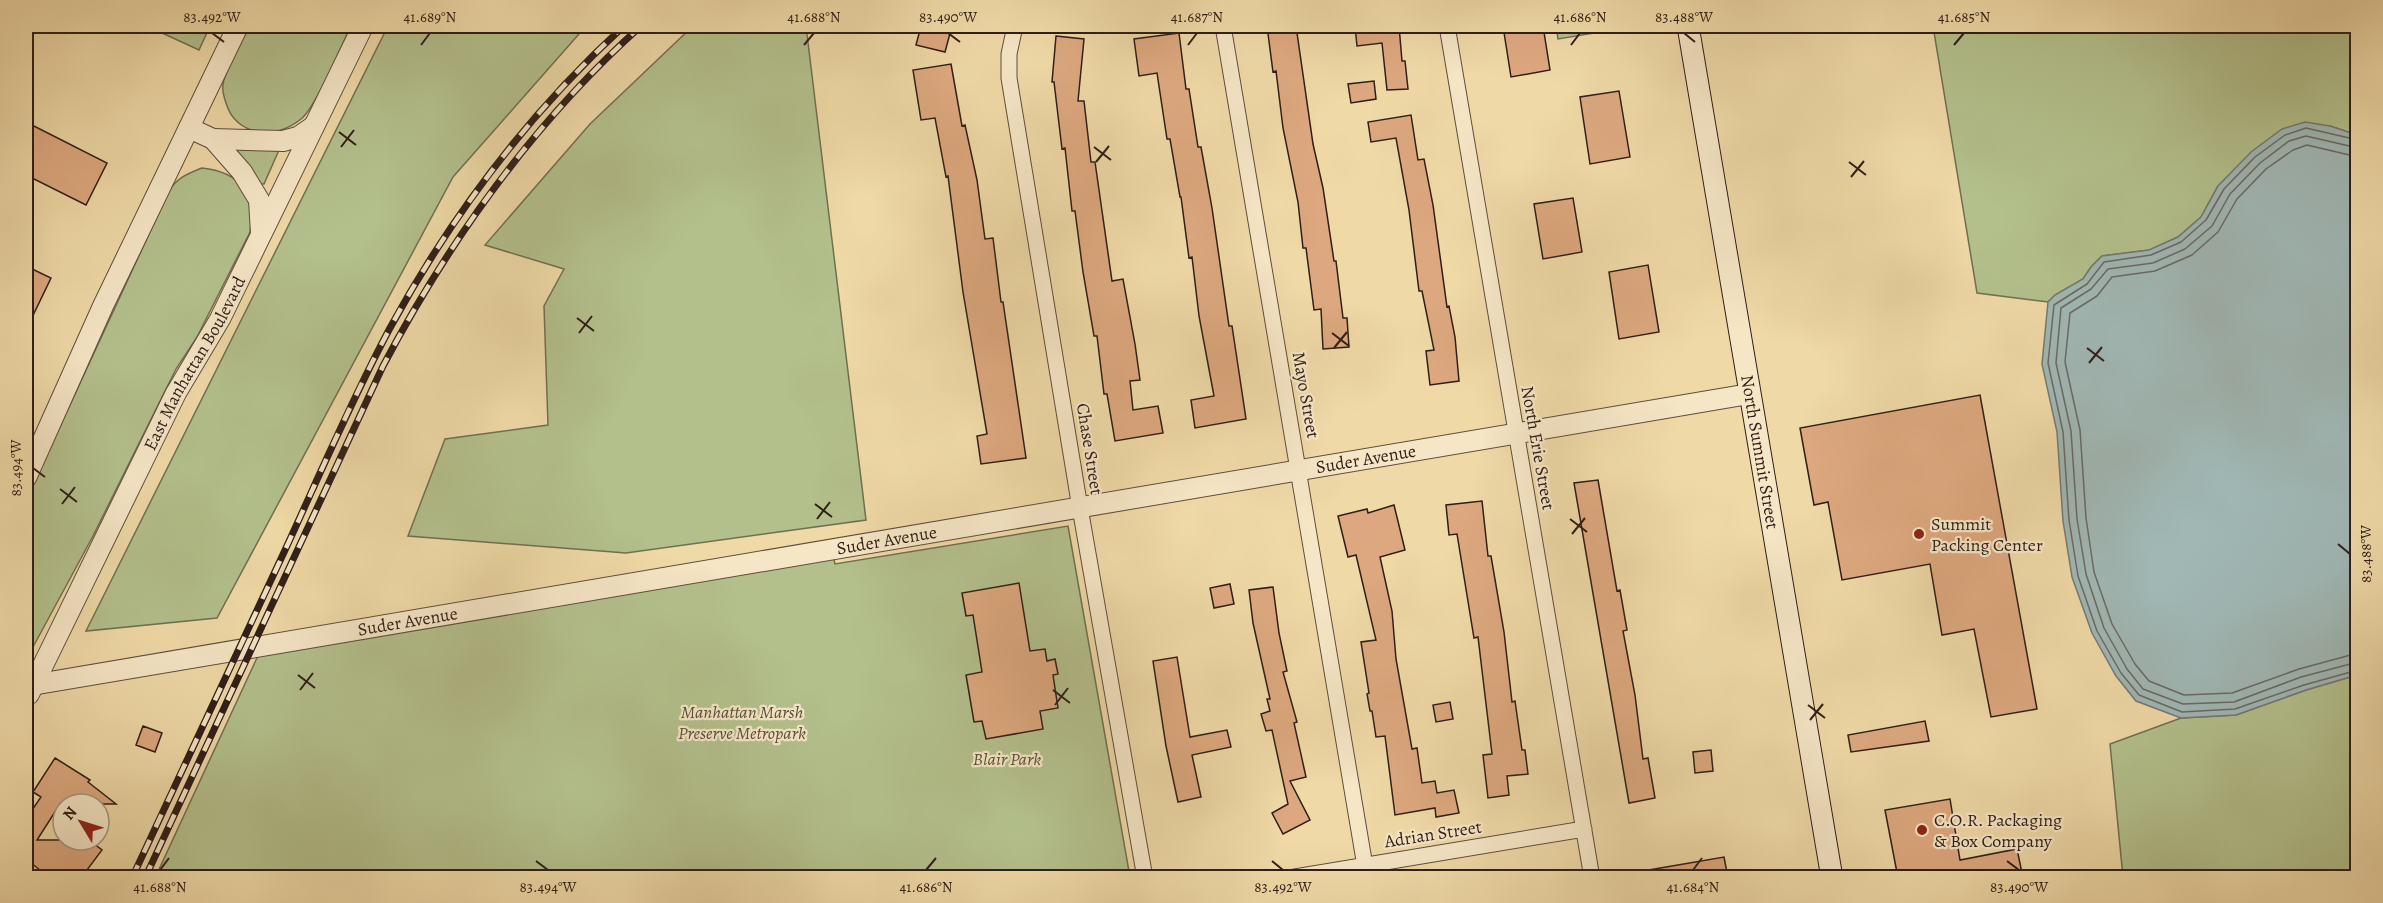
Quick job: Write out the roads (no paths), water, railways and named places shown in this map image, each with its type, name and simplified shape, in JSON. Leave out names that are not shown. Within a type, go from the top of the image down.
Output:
[{"type":"main road","name":"North Summit Street","points":[[1688,26],[1832,878]]},
{"type":"street","points":[[26,478],[104,306],[238,26]]},
{"type":"street","name":"East Manhattan Boulevard","points":[[28,690],[176,393],[220,319],[363,26]]},
{"type":"street","name":"Chase Street","points":[[1015,26],[1009,54],[1009,78],[1080,508],[1145,878]]},
{"type":"street","name":"Mayo Street","points":[[1223,26],[1366,871]]},
{"type":"street","name":"North Erie Street","points":[[1447,26],[1592,878]]},
{"type":"street","points":[[189,128],[213,139],[283,141],[298,137],[314,126]]},
{"type":"street","points":[[213,139],[242,172],[258,200],[261,233]]},
{"type":"street","name":"Suder Avenue","points":[[28,690],[1749,394]]},
{"type":"street","name":"Adrian Street","points":[[1289,878],[1366,871],[1584,829]]},
{"type":"water","points":[[2305,122],[2330,126],[2357,135],[2357,675],[2236,715],[2181,718],[2136,701],[2116,676],[2092,633],[2072,577],[2063,521],[2057,432],[2042,364],[2048,302],[2055,295],[2083,279],[2102,256],[2149,250],[2178,237],[2201,217],[2218,186],[2251,152],[2282,129]]},
{"type":"railway","points":[[132,878],[349,409],[414,286],[466,206],[495,167],[556,94],[624,26]]},
{"type":"railway","points":[[145,878],[383,366],[409,319],[466,228],[530,142],[602,63],[641,26]]},
{"type":"place","name":"Summit Packing Center","points":[[1919,534]]},
{"type":"place","name":"C.O.R. Packaging & Box Company","points":[[1922,830]]},
{"type":"park label","name":"Manhattan Marsh Preserve Metropark","points":[[742,722]]},
{"type":"park label","name":"Blair Park","points":[[1007,759]]}]
